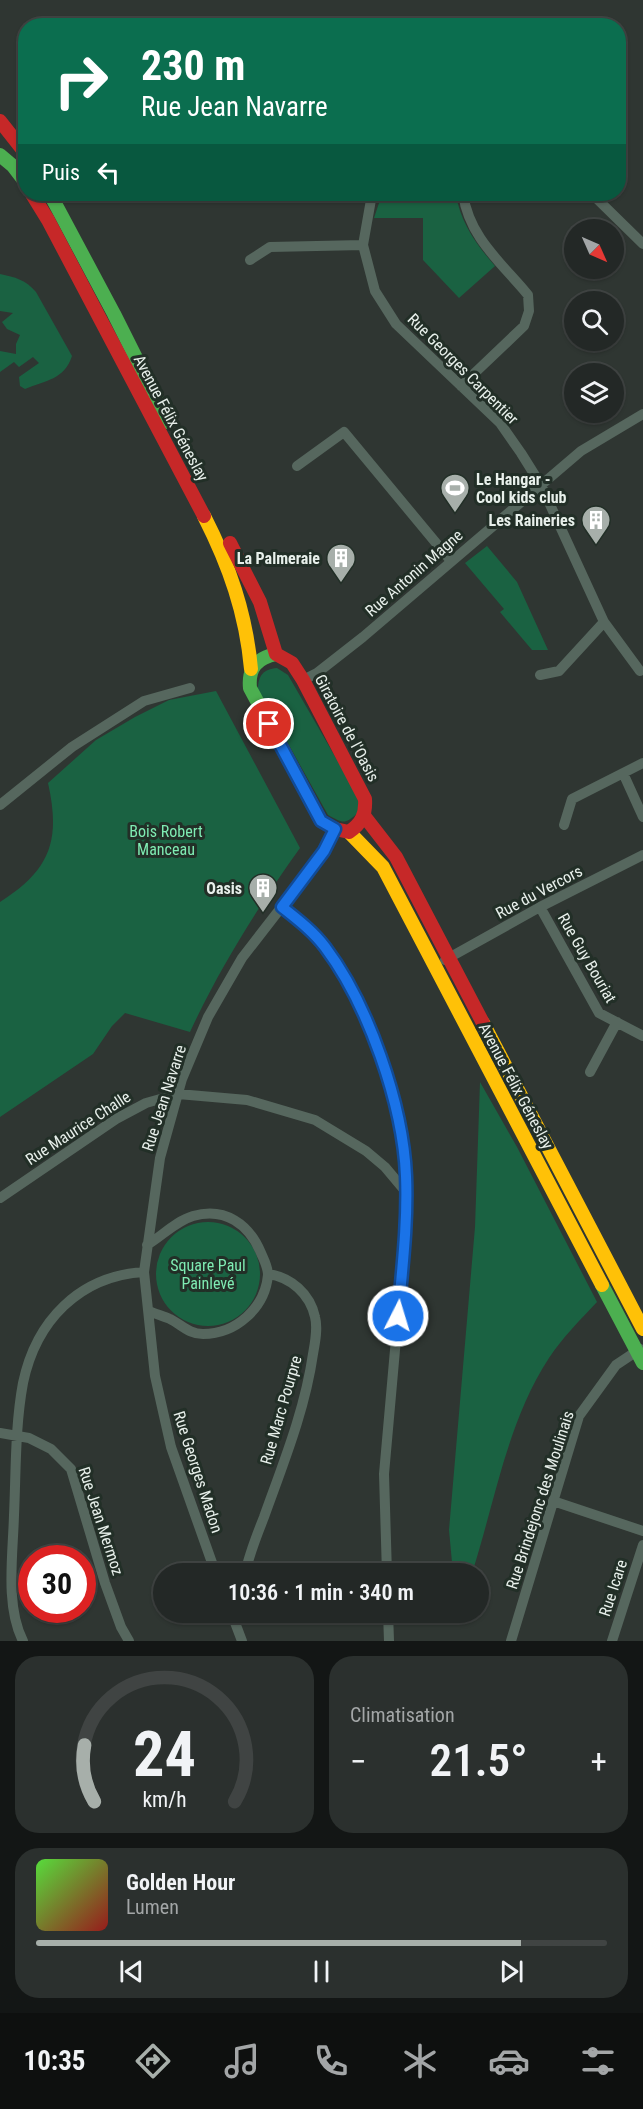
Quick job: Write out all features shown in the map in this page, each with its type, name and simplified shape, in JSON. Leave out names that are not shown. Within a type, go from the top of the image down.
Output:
[{"type":"main road","points":[[0,121],[18,144]]},
{"type":"main road","points":[[0,154],[18,173]]},
{"type":"main road","name":"Avenue Félix Géneslay","points":[[36,201],[222,549],[243,616],[251,669]]},
{"type":"main road","name":"Avenue Félix Géneslay","points":[[54,201],[254,588],[276,654]]},
{"type":"main road","points":[[276,654],[258,661],[251,669],[250,688],[321,821],[342,831],[358,826],[365,817]]},
{"type":"main road","name":"Giratoire de l'Oasis","points":[[276,654],[292,663],[303,680],[365,799],[367,809],[365,817]]},
{"type":"main road","name":"Avenue Félix Géneslay","points":[[365,817],[396,857],[643,1329]]},
{"type":"main road","name":"Avenue Félix Géneslay","points":[[342,831],[383,867],[641,1354]]},
{"type":"street","name":"Rue Georges Carpentier","points":[[371,201],[363,245],[375,291],[396,324],[500,423],[541,485],[604,622],[640,671]]},
{"type":"street","points":[[461,386],[524,326],[529,311],[528,295],[477,235],[468,218],[464,201]]},
{"type":"street","points":[[599,201],[643,244]]},
{"type":"street","points":[[250,260],[270,246],[363,245]]},
{"type":"street","name":"Rue Antonin Magne","points":[[303,680],[317,673],[363,637],[581,451],[643,414]]},
{"type":"street","points":[[297,466],[344,432],[452,561]]},
{"type":"street","points":[[540,675],[559,671],[604,622]]},
{"type":"street","points":[[0,805],[72,747],[144,701],[190,688]]},
{"type":"street","points":[[564,825],[572,799],[643,763]]},
{"type":"street","points":[[623,773],[643,816]]},
{"type":"street","name":"Rue Jean Navarre","points":[[144,1272],[160,1158],[178,1094],[208,1017],[242,958],[342,831]]},
{"type":"street","name":"Rue du Vercors","points":[[435,966],[540,907],[643,855]]},
{"type":"street","points":[[282,907],[324,945],[345,976],[367,1018],[396,1106],[405,1160],[406,1226],[384,1474],[387,1563]]},
{"type":"street","name":"Rue Guy Bouriat","points":[[540,907],[599,1013],[643,1036]]},
{"type":"street","points":[[590,1072],[617,1022]]},
{"type":"street","points":[[178,1094],[247,1100],[315,1120],[366,1151],[385,1167],[406,1192]]},
{"type":"street","name":"Rue Maurice Challe","points":[[0,1198],[116,1119],[146,1103],[178,1094]]},
{"type":"street","points":[[147,1245],[190,1216],[217,1213],[235,1218],[248,1230],[257,1242],[268,1274],[262,1295],[254,1310],[239,1323],[223,1331],[202,1334],[188,1331],[171,1320],[149,1311]]},
{"type":"street","points":[[23,1641],[19,1633],[12,1590],[17,1437],[23,1383],[35,1347],[55,1316],[75,1295],[100,1281],[122,1274],[144,1272]]},
{"type":"street","name":"Rue Georges Madon","points":[[144,1272],[155,1376],[171,1448],[212,1563]]},
{"type":"street","name":"Rue Marc Pourpre","points":[[249,1563],[295,1429],[310,1374],[316,1319],[310,1302],[300,1289],[291,1281],[268,1274]]},
{"type":"street","name":"Rue Brindejonc des Moulinais","points":[[511,1641],[579,1416],[616,1365],[641,1354]]},
{"type":"street","name":"Rue Jean Mermoz","points":[[0,1433],[29,1438],[51,1449],[71,1469],[105,1583],[121,1627],[129,1641]]},
{"type":"street","points":[[553,1501],[643,1531]]},
{"type":"street","name":"Rue Icare","points":[[612,1641],[643,1545]]},
{"type":"street","points":[[236,1623],[242,1641]]},
{"type":"street","points":[[388,1623],[389,1641]]},
{"type":"green space","points":[[380,201],[457,201],[470,232],[495,266],[459,298],[423,260],[423,218],[374,218]]},
{"type":"green space","points":[[0,274],[20,280],[36,292],[72,356],[69,364],[59,375],[25,389],[20,386],[19,377],[39,363],[33,357],[19,367],[14,362],[0,372],[0,351],[16,354],[16,344],[20,335],[7,329],[2,322],[13,313],[0,311]]},
{"type":"green space","points":[[487,546],[517,582],[548,650],[532,650],[500,612],[504,609],[465,563]]},
{"type":"green space","points":[[277,668],[288,675],[359,798],[358,813],[350,820],[343,822],[328,815],[258,690],[262,674]]},
{"type":"green space","name":"Bois Robert Manceau","points":[[216,691],[300,848],[240,938],[190,1032],[125,1013],[112,1026],[93,1054],[0,1117],[0,902],[30,878],[41,866],[48,852],[53,822],[48,783],[96,740],[135,717],[169,700]]},
{"type":"green space","points":[[480,1082],[517,1147],[597,1302],[549,1358],[522,1409],[503,1463],[475,1563],[452,1563],[449,1530],[475,1227]]},
{"type":"green space","name":"Square Paul Painlevé","points":[[208,1222],[228,1226],[245,1237],[256,1254],[260,1274],[256,1294],[245,1311],[228,1322],[208,1326],[188,1322],[171,1311],[160,1294],[156,1274],[160,1254],[171,1237],[188,1226]]},
{"type":"traffic: fast","points":[[0,155],[18,173]]},
{"type":"traffic: fast","points":[[54,201],[168,422]]},
{"type":"traffic: fast","points":[[272,729],[250,688],[250,681],[255,665],[264,658],[276,654]]},
{"type":"traffic: fast","points":[[602,1285],[643,1363]]},
{"type":"traffic: slow","points":[[204,516],[229,571],[241,609],[251,669]]},
{"type":"traffic: slow","points":[[349,832],[383,867],[602,1285]]},
{"type":"traffic: slow","points":[[483,1023],[643,1329]]},
{"type":"traffic: jam","points":[[0,121],[18,144]]},
{"type":"traffic: jam","points":[[36,201],[204,516]]},
{"type":"traffic: jam","points":[[230,543],[260,602],[276,654]]},
{"type":"traffic: jam","points":[[272,729],[321,821],[335,829],[349,832],[353,829],[362,818],[365,799],[303,680],[292,663],[276,654]]},
{"type":"traffic: jam","points":[[365,817],[396,857],[483,1023]]},
{"type":"place","name":"Le Hangar - Cool kids club","points":[[455,514]]},
{"type":"place","name":"Les Raineries","points":[[596,546]]},
{"type":"place","name":"La Palmeraie","points":[[341,584]]},
{"type":"place","name":"Oasis","points":[[263,914]]},
{"type":"route","points":[[269,724],[321,821],[335,829],[324,851],[282,907],[324,945],[345,976],[367,1018],[396,1106],[406,1177],[406,1226],[398,1316]]}]
